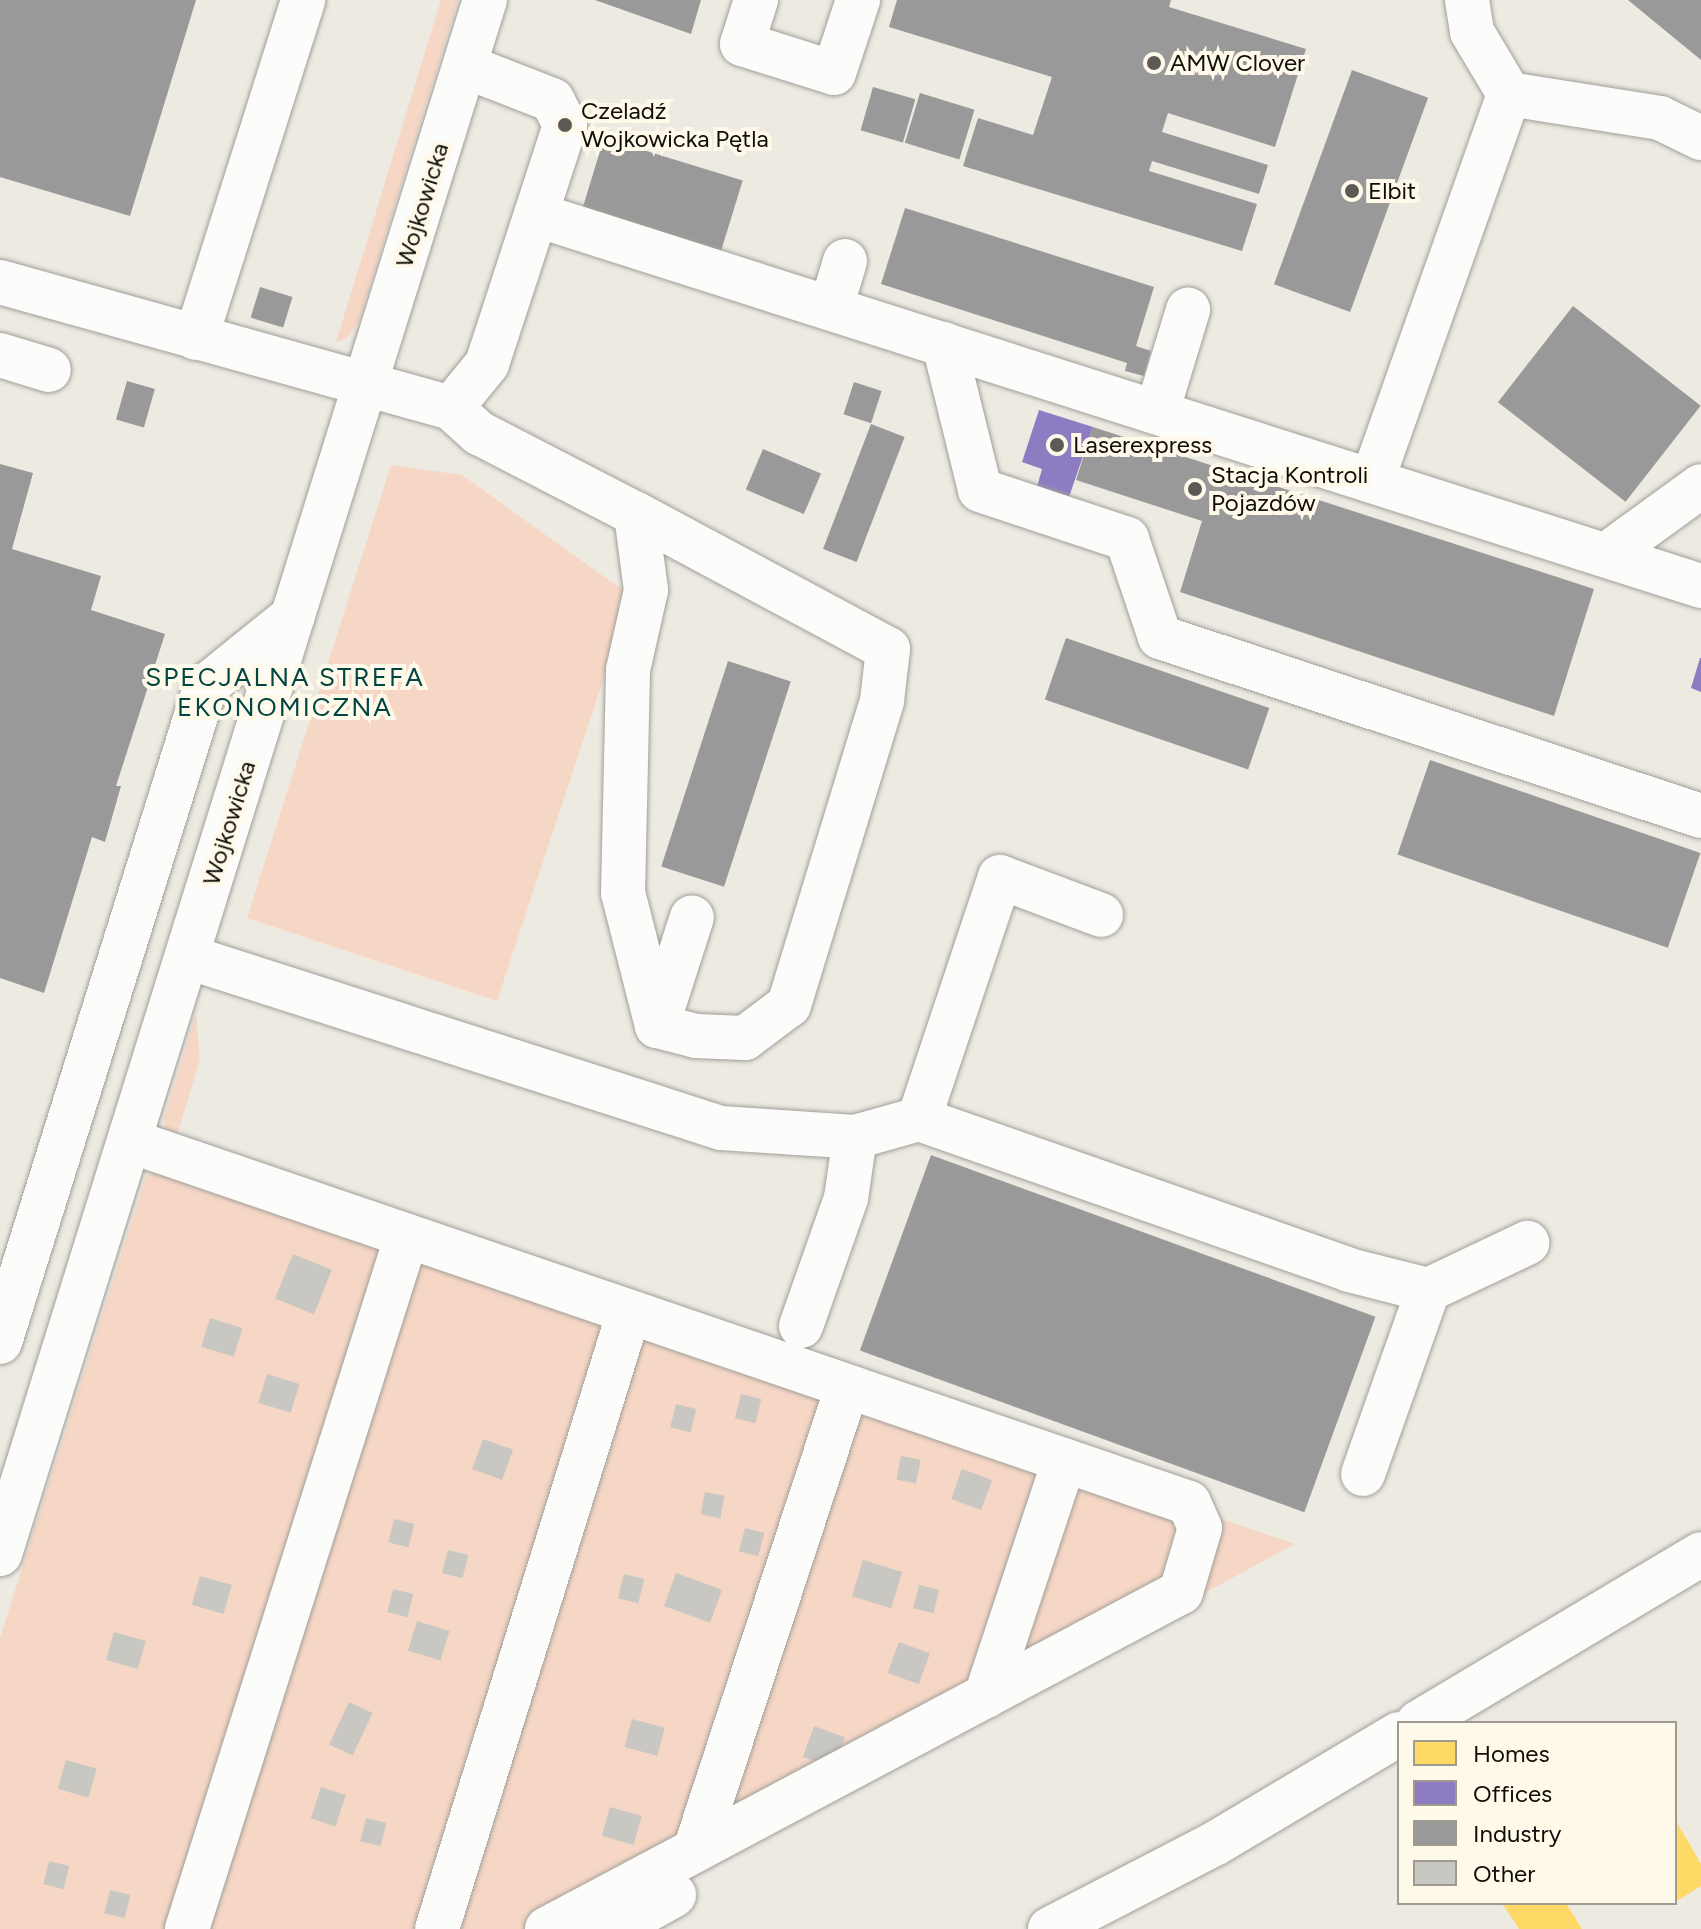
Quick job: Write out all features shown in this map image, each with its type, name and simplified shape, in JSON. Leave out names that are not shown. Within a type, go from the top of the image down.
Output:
[{"type":"street","points":[[196,338],[303,0]]},
{"type":"street","name":"Wojkowicka","points":[[0,1554],[485,0]]},
{"type":"street","points":[[756,0],[742,44],[834,73],[858,0]]},
{"type":"street","points":[[1467,0],[1472,32],[1509,94]]},
{"type":"street","points":[[451,408],[487,364],[565,125],[562,112],[552,100],[465,66]]},
{"type":"street","points":[[1509,94],[1660,118],[1701,138]]},
{"type":"street","points":[[1372,481],[1509,94]]},
{"type":"street","points":[[537,215],[1701,586]]},
{"type":"street","points":[[831,308],[845,261]]},
{"type":"street","points":[[0,282],[451,408],[479,433],[888,649],[882,701],[789,1005],[745,1038],[696,1036],[657,1026]]},
{"type":"street","points":[[1157,412],[1188,310]]},
{"type":"street","points":[[944,344],[980,490],[1127,539],[1160,637],[1701,816]]},
{"type":"street","points":[[0,355],[49,370]]},
{"type":"street","points":[[1606,555],[1701,486]]},
{"type":"street","points":[[636,514],[646,590],[628,670],[623,893],[657,1026]]},
{"type":"street","points":[[0,1342],[205,687],[293,616]]},
{"type":"street","points":[[919,1119],[1000,877],[1101,915]]},
{"type":"street","points":[[657,1026],[692,917]]},
{"type":"street","points":[[188,957],[721,1128],[855,1137],[919,1119],[1349,1270],[1428,1290],[1527,1243]]},
{"type":"street","points":[[801,1326],[846,1198],[855,1137]]},
{"type":"street","points":[[130,1141],[406,1238],[1189,1503],[1200,1528],[1181,1592],[547,1929]]},
{"type":"street","points":[[187,1929],[406,1238]]},
{"type":"street","points":[[1363,1474],[1428,1290]]},
{"type":"street","points":[[437,1929],[629,1312]]},
{"type":"street","points":[[695,1850],[847,1387]]},
{"type":"street","points":[[986,1696],[1064,1461]]},
{"type":"street","points":[[1421,1721],[1701,1554]]},
{"type":"street","points":[[1050,1929],[1216,1843],[1397,1735]]},
{"type":"street","points":[[613,1929],[861,1792]]},
{"type":"shaded area","points":[[441,0],[458,0],[359,321],[347,338],[336,342]]},
{"type":"shaded area","points":[[391,465],[462,475],[631,596],[497,1001],[247,918]]},
{"type":"shaded area","points":[[196,1014],[200,1059],[175,1142],[166,1133],[164,1119]]},
{"type":"shaded area","points":[[168,1162],[1295,1544],[583,1929],[0,1929],[0,1638],[146,1177]]},
{"type":"building: Homes","points":[[1677,1822],[1701,1864],[1701,1886],[1677,1901]]},
{"type":"building: Homes","points":[[1503,1905],[1567,1905],[1582,1929],[1519,1929]]},
{"type":"building: Offices","name":"Laserexpress","points":[[1039,410],[1093,427],[1069,497],[1037,487],[1042,469],[1022,462]]},
{"type":"building: Offices","points":[[1701,658],[1701,692],[1691,688]]},
{"type":"building: Industry","points":[[0,0],[196,0],[130,216],[0,177]]},
{"type":"building: Industry","points":[[595,0],[701,0],[691,34]]},
{"type":"building: Industry","points":[[897,0],[1171,0],[1169,7],[1306,49],[1275,147],[1168,113],[1162,132],[1268,165],[1259,194],[1152,161],[1149,171],[1257,204],[1242,251],[963,166],[978,118],[1033,135],[1052,77],[889,27]]},
{"type":"building: Industry","points":[[1628,0],[1701,0],[1701,60]]},
{"type":"building: Industry","name":"Elbit","points":[[1352,70],[1428,98],[1350,312],[1274,284]]},
{"type":"building: Industry","points":[[873,87],[915,99],[903,142],[861,130]]},
{"type":"building: Industry","points":[[920,93],[975,110],[959,159],[905,143]]},
{"type":"building: Industry","points":[[604,138],[743,180],[721,252],[582,210]]},
{"type":"building: Industry","points":[[905,208],[1154,287],[1136,346],[1151,351],[1144,376],[1125,371],[1127,363],[881,284]]},
{"type":"building: Industry","points":[[260,287],[293,297],[283,328],[251,318]]},
{"type":"building: Industry","points":[[1573,306],[1701,406],[1626,502],[1498,402]]},
{"type":"building: Industry","points":[[127,381],[155,389],[144,427],[116,419]]},
{"type":"building: Industry","points":[[854,382],[882,391],[871,423],[843,414]]},
{"type":"building: Industry","points":[[871,424],[905,437],[857,562],[823,549]]},
{"type":"building: Industry","points":[[1093,427],[1594,589],[1554,716],[1180,592],[1202,521],[1076,480]]},
{"type":"building: Industry","points":[[763,449],[821,474],[804,514],[746,490]]},
{"type":"building: Industry","points":[[0,464],[33,473],[12,549],[101,576],[91,610],[165,634],[116,786],[121,786],[105,842],[92,837],[44,993],[0,978]]},
{"type":"building: Industry","points":[[1066,638],[1269,708],[1248,769],[1045,699]]},
{"type":"building: Industry","points":[[728,661],[791,681],[724,887],[661,866]]},
{"type":"building: Industry","points":[[1430,760],[1700,853],[1668,948],[1397,855]]},
{"type":"building: Industry","points":[[931,1155],[1375,1317],[1304,1512],[860,1350]]},
{"type":"building: Other","points":[[293,1254],[332,1270],[314,1314],[275,1299]]},
{"type":"building: Other","points":[[210,1318],[243,1328],[234,1357],[201,1347]]},
{"type":"building: Other","points":[[267,1374],[300,1384],[291,1413],[258,1403]]},
{"type":"building: Other","points":[[741,1394],[761,1399],[755,1423],[735,1418]]},
{"type":"building: Other","points":[[676,1404],[696,1409],[691,1432],[670,1427]]},
{"type":"building: Other","points":[[483,1439],[513,1450],[502,1480],[472,1469]]},
{"type":"building: Other","points":[[901,1456],[921,1460],[916,1483],[896,1480]]},
{"type":"building: Other","points":[[962,1469],[992,1480],[981,1510],[951,1499]]},
{"type":"building: Other","points":[[705,1492],[725,1496],[720,1518],[701,1515]]},
{"type":"building: Other","points":[[394,1519],[414,1524],[409,1547],[388,1542]]},
{"type":"building: Other","points":[[745,1528],[764,1533],[758,1556],[739,1551]]},
{"type":"building: Other","points":[[448,1550],[468,1555],[463,1578],[442,1573]]},
{"type":"building: Other","points":[[863,1560],[902,1572],[891,1608],[852,1596]]},
{"type":"building: Other","points":[[676,1573],[722,1590],[710,1623],[664,1606]]},
{"type":"building: Other","points":[[624,1574],[644,1579],[638,1603],[618,1598]]},
{"type":"building: Other","points":[[200,1576],[232,1585],[223,1614],[192,1605]]},
{"type":"building: Other","points":[[919,1585],[939,1590],[934,1613],[913,1608]]},
{"type":"building: Other","points":[[393,1589],[413,1594],[408,1617],[387,1612]]},
{"type":"building: Other","points":[[417,1621],[450,1631],[440,1661],[408,1651]]},
{"type":"building: Other","points":[[114,1632],[146,1641],[138,1669],[106,1660]]},
{"type":"building: Other","points":[[899,1642],[930,1653],[919,1684],[888,1673]]},
{"type":"building: Other","points":[[349,1702],[373,1713],[353,1756],[329,1745]]},
{"type":"building: Other","points":[[632,1719],[665,1728],[657,1756],[624,1747]]},
{"type":"building: Other","points":[[814,1726],[845,1737],[834,1768],[803,1757]]},
{"type":"building: Other","points":[[66,1760],[97,1769],[88,1798],[58,1789]]},
{"type":"building: Other","points":[[321,1787],[346,1795],[336,1826],[311,1818]]},
{"type":"building: Other","points":[[610,1807],[642,1816],[633,1845],[602,1836]]},
{"type":"building: Other","points":[[366,1818],[386,1823],[381,1846],[360,1841]]},
{"type":"building: Other","points":[[49,1861],[69,1866],[64,1889],[43,1884]]},
{"type":"building: Other","points":[[110,1890],[130,1895],[125,1918],[104,1913]]},
{"type":"place","name":"AMW Clover","points":[[1154,63]]},
{"type":"place","name":"Czeladź Wojkowicka Pętla","points":[[565,125]]},
{"type":"place","name":"Elbit","points":[[1352,191]]},
{"type":"place","name":"Laserexpress","points":[[1057,445]]},
{"type":"place","name":"Stacja Kontroli Pojazdów","points":[[1195,489]]},
{"type":"district","name":"SPECJALNA STREFA EKONOMICZNA","points":[[285,693]]}]
